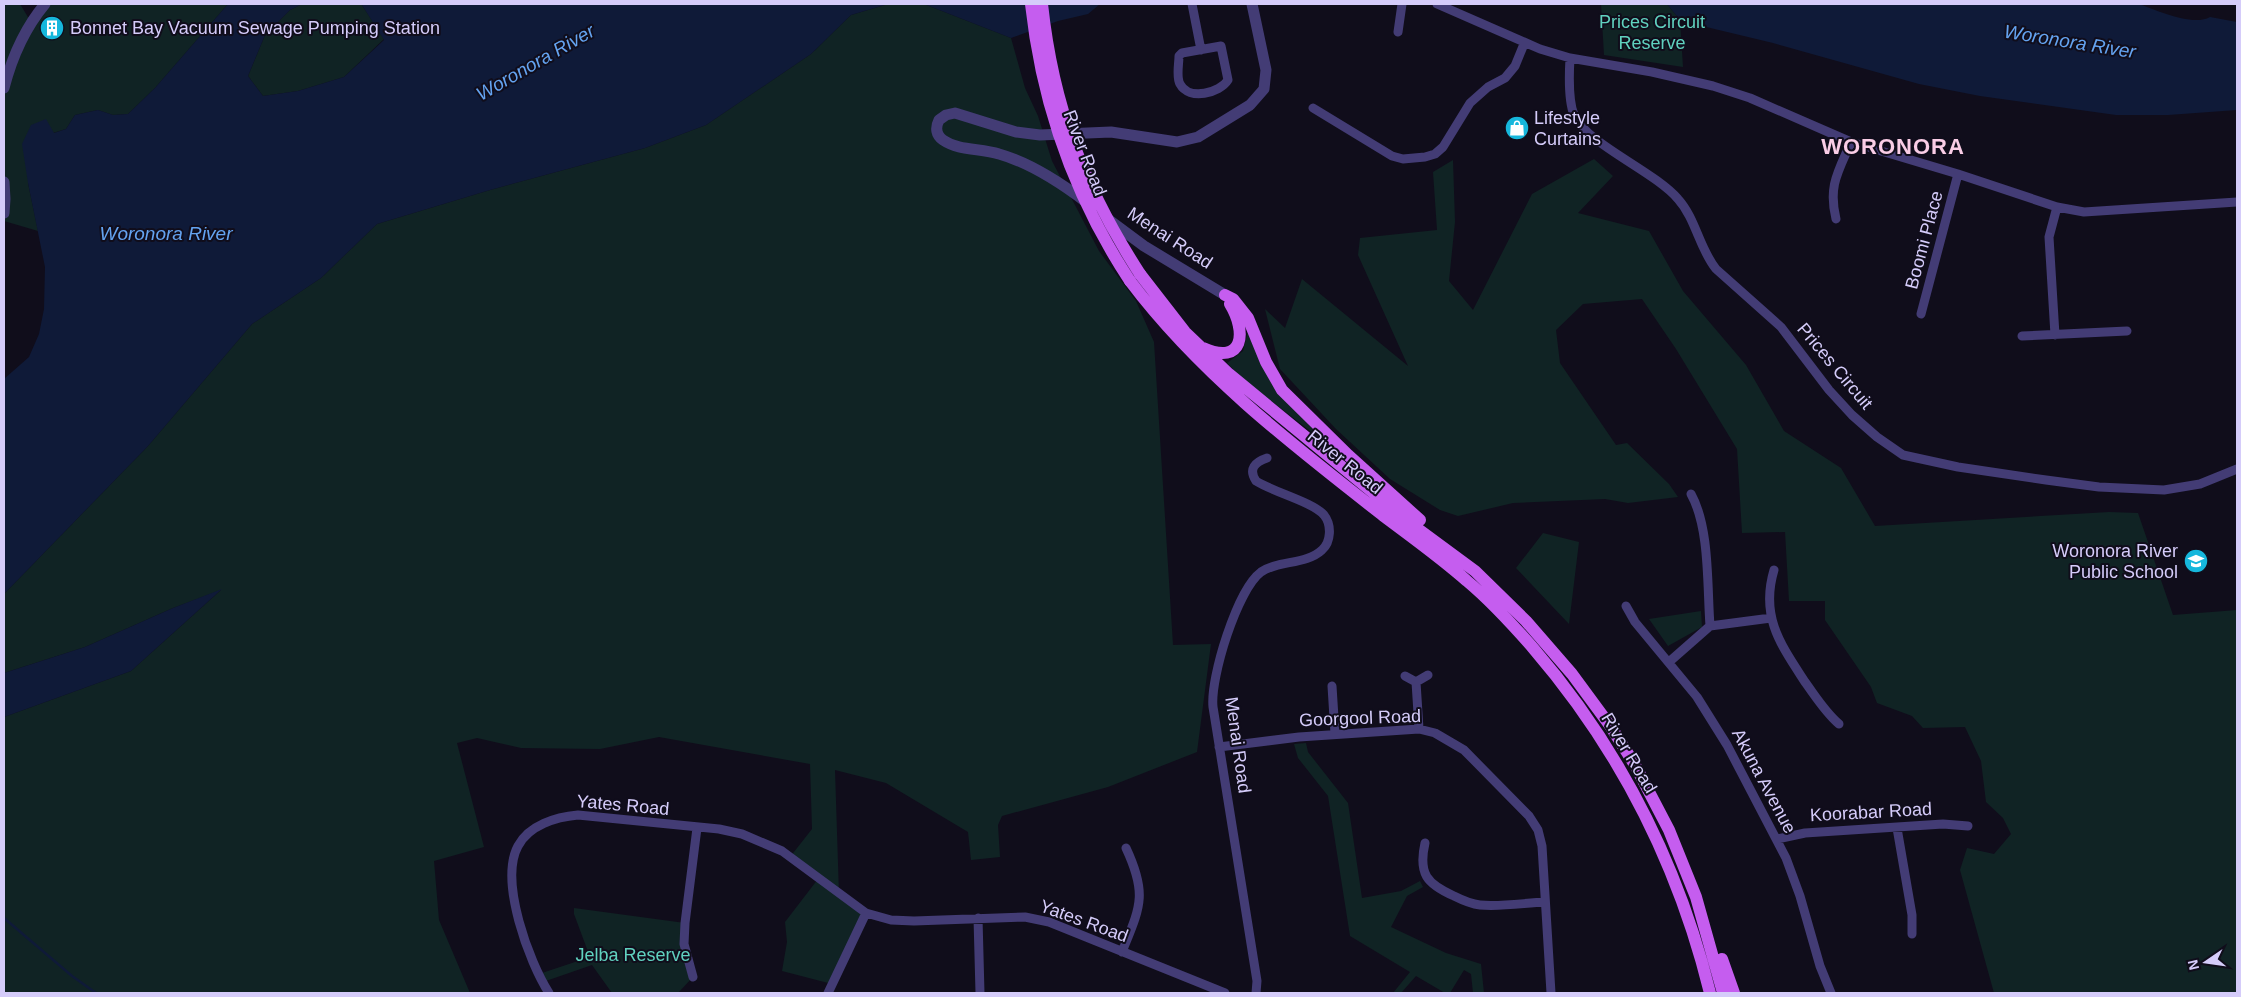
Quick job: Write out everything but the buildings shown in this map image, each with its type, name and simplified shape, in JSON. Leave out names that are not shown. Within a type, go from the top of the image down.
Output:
[{"type":"main road","name":"River Road","points":[[1031,4],[1042,78],[1061,146],[1093,220],[1175,337],[1252,410],[1467,580],[1501,612],[1568,691],[1616,760],[1647,819],[1688,921]]},
{"type":"main road","name":"River Road","points":[[1042,4],[1052,71],[1072,142],[1100,207],[1135,278],[1163,305],[1199,346],[1229,374],[1414,526],[1475,571],[1526,621],[1572,674],[1611,727],[1634,765],[1668,830],[1696,897]]},
{"type":"main road","points":[[1199,346],[1222,354],[1233,350],[1239,344],[1240,328],[1235,313],[1225,295]]},
{"type":"main road","points":[[1225,295],[1233,299],[1248,318],[1266,362],[1282,390],[1416,517],[1442,545]]},
{"type":"main road","points":[[1696,897],[1722,993]]},
{"type":"main road","points":[[1696,897],[1715,936],[1734,993]]},
{"type":"main road","points":[[1688,921],[1704,993]]},
{"type":"main road","points":[[1688,921],[1710,993]]},
{"type":"street","points":[[4,88],[17,48],[31,22],[45,4]]},
{"type":"street","points":[[1192,4],[1201,50]]},
{"type":"street","name":"Menai Road","points":[[1225,295],[1144,246],[1071,190],[1044,174],[999,154],[950,144],[941,139],[936,128],[942,117],[955,113],[1016,132],[1040,135],[1111,132],[1178,142],[1198,137],[1250,104],[1264,89],[1266,70],[1252,4]]},
{"type":"street","points":[[1398,32],[1402,4]]},
{"type":"street","points":[[1437,4],[1524,44],[1570,58],[1652,72],[1713,86],[1750,98],[1851,142],[1958,174],[2057,207],[2084,212],[2237,202]]},
{"type":"street","points":[[1313,108],[1392,156],[1403,159],[1435,154],[1443,147],[1470,103],[1488,87],[1505,78],[1517,63],[1524,44]]},
{"type":"street","points":[[1221,46],[1228,80],[1224,86],[1212,93],[1191,92],[1181,86],[1178,80],[1179,56],[1182,53],[1201,50],[1221,46]]},
{"type":"street","name":"Prices Circuit","points":[[1570,58],[1572,108],[1579,124],[1606,147],[1667,187],[1686,209],[1708,258],[1716,269],[1781,328],[1829,390],[1852,415],[1877,438],[1903,455],[1958,467],[2046,480],[2099,487],[2164,490],[2200,484],[2237,469]]},
{"type":"street","points":[[1836,219],[1832,199],[1833,186],[1851,142]]},
{"type":"street","name":"Boomi Place","points":[[1921,314],[1958,174]]},
{"type":"street","points":[[4,182],[6,199],[4,213]]},
{"type":"street","points":[[2055,335],[2049,237],[2057,207]]},
{"type":"street","points":[[2022,336],[2127,331]]},
{"type":"street","name":"Menai Road","points":[[1256,993],[1257,981],[1212,699],[1214,678],[1222,651],[1244,595],[1252,582],[1261,572],[1321,551],[1329,540],[1329,528],[1325,516],[1316,509],[1256,481],[1253,477],[1254,466],[1258,461],[1267,458]]},
{"type":"street","points":[[1691,494],[1698,508],[1703,530],[1710,626]]},
{"type":"street","points":[[1774,570],[1770,584],[1771,618],[1777,636],[1824,710],[1839,724]]},
{"type":"street","name":"Akuna Avenue","points":[[1626,606],[1635,622],[1669,662],[1717,726],[1777,839],[1792,872],[1820,966],[1831,993]]},
{"type":"street","points":[[1669,662],[1710,626],[1727,622],[1771,618]]},
{"type":"street","points":[[1416,682],[1428,675]]},
{"type":"street","points":[[1405,676],[1416,682]]},
{"type":"street","points":[[1416,682],[1419,729]]},
{"type":"street","points":[[1332,686],[1335,734]]},
{"type":"street","name":"Goorgool Road","points":[[1219,747],[1275,739],[1419,729],[1435,733],[1464,750],[1529,816],[1538,830],[1542,846],[1551,993]]},
{"type":"street","name":"Yates Road","points":[[549,993],[541,979],[526,942],[515,904],[512,865],[518,845],[530,832],[542,824],[562,817],[578,815],[742,834],[782,851],[866,913],[890,920],[1025,918],[1049,922],[1225,993]]},
{"type":"street","name":"Koorabar Road","points":[[1777,839],[1805,833],[1943,824],[1968,826]]},
{"type":"street","points":[[693,977],[684,944],[684,923],[697,828]]},
{"type":"street","points":[[1897,828],[1912,915],[1912,934]]},
{"type":"street","points":[[1425,843],[1422,858],[1423,870],[1435,888],[1478,905],[1546,902]]},
{"type":"street","points":[[1122,952],[1138,912],[1141,899],[1135,866],[1126,848]]},
{"type":"street","points":[[828,993],[866,913]]},
{"type":"street","points":[[978,918],[980,993]]},
{"type":"green space","points":[[4,4],[20,4],[31,22],[45,4],[228,4],[155,88],[128,114],[113,115],[98,110],[75,115],[66,129],[53,133],[28,183],[38,231],[4,221]]},
{"type":"green space","points":[[302,4],[362,5],[384,39],[344,77],[298,91],[263,96],[248,76],[265,35],[290,10]]},
{"type":"green space","points":[[888,4],[924,4],[1011,38],[1025,88],[1038,116],[1052,161],[1099,251],[1136,301],[1154,342],[1173,645],[1211,644],[1197,752],[1108,787],[1002,816],[998,825],[1000,857],[971,860],[968,832],[886,783],[835,770],[839,894],[866,913],[832,984],[782,971],[787,942],[785,922],[818,879],[790,857],[812,829],[810,764],[659,737],[600,749],[521,748],[477,738],[457,743],[484,847],[434,861],[439,920],[470,993],[4,993],[4,717],[131,671],[221,590],[173,608],[85,647],[4,673],[4,594],[148,446],[252,324],[321,278],[377,224],[490,190],[645,148],[706,125],[811,54],[851,15]]},
{"type":"green space","name":"Prices Circuit Reserve","points":[[1601,4],[1667,4],[1680,20],[1683,67],[1604,55]]},
{"type":"green space","points":[[1594,159],[1613,176],[1578,213],[1649,231],[1683,291],[1746,365],[1784,431],[1841,468],[1875,526],[2109,512],[2138,513],[2173,615],[2237,610],[2237,993],[1994,993],[1960,870],[1967,848],[1994,854],[2011,834],[2003,818],[1986,802],[1981,761],[1965,727],[1923,728],[1912,716],[1877,703],[1871,687],[1825,620],[1825,601],[1789,601],[1785,532],[1742,533],[1737,449],[1676,349],[1642,299],[1583,304],[1556,330],[1560,363],[1616,445],[1627,443],[1669,484],[1678,497],[1628,503],[1605,499],[1513,503],[1458,516],[1440,510],[1390,479],[1336,429],[1280,369],[1265,309],[1285,328],[1302,279],[1408,366],[1358,255],[1360,238],[1437,230],[1433,172],[1453,160],[1455,222],[1449,281],[1473,310],[1532,194]]},
{"type":"green space","points":[[1248,331],[1264,370],[1329,442],[1327,444],[1244,380],[1227,363],[1243,351]]},
{"type":"green space","points":[[1543,533],[1579,542],[1569,624],[1516,568]]},
{"type":"green space","points":[[1701,611],[1702,627],[1668,646],[1649,619]]},
{"type":"green space","points":[[1306,743],[1308,752],[1348,803],[1362,898],[1401,891],[1420,881],[1423,887],[1407,896],[1391,927],[1446,953],[1481,964],[1484,993],[1473,993],[1471,974],[1464,970],[1450,993],[1445,993],[1416,976],[1401,993],[1393,993],[1410,972],[1350,936],[1328,796],[1298,758],[1294,744]]},
{"type":"green space","name":"Jelba Reserve","points":[[574,908],[685,923],[693,977],[678,993],[612,993],[592,965],[543,982],[539,974],[590,957],[574,914]]},
{"type":"water","name":"Woronora River","points":[[228,4],[302,4],[290,10],[265,35],[248,76],[263,96],[298,91],[344,77],[384,40],[362,5],[359,4],[888,4],[851,15],[811,54],[706,125],[645,148],[490,190],[377,224],[321,278],[252,324],[148,446],[4,594],[4,379],[29,357],[39,334],[44,309],[45,267],[22,144],[31,125],[46,119],[54,133],[66,129],[75,115],[98,110],[113,115],[128,114],[155,88]]},
{"type":"water","points":[[924,4],[1100,4],[1088,14],[1058,21],[1011,38]]},
{"type":"water","name":"Woronora River","points":[[1667,4],[2139,4],[2185,19],[2203,20],[2210,17],[2237,22],[2237,110],[2168,115],[2116,115],[1980,96],[1919,84],[1773,43],[1680,20]]},
{"type":"water","points":[[222,589],[131,671],[4,717],[4,673],[85,647],[173,608]]},
{"type":"waterway","points":[[4,918],[72,976],[96,993]]},
{"type":"place","name":"Bonnet Bay Vacuum Sewage Pumping Station","points":[[52,28]]},
{"type":"place","name":"Lifestyle Curtains","points":[[1517,128]]},
{"type":"place","name":"Woronora River Public School","points":[[2196,561]]},
{"type":"district","name":"WORONORA","points":[[1893,146]]}]
